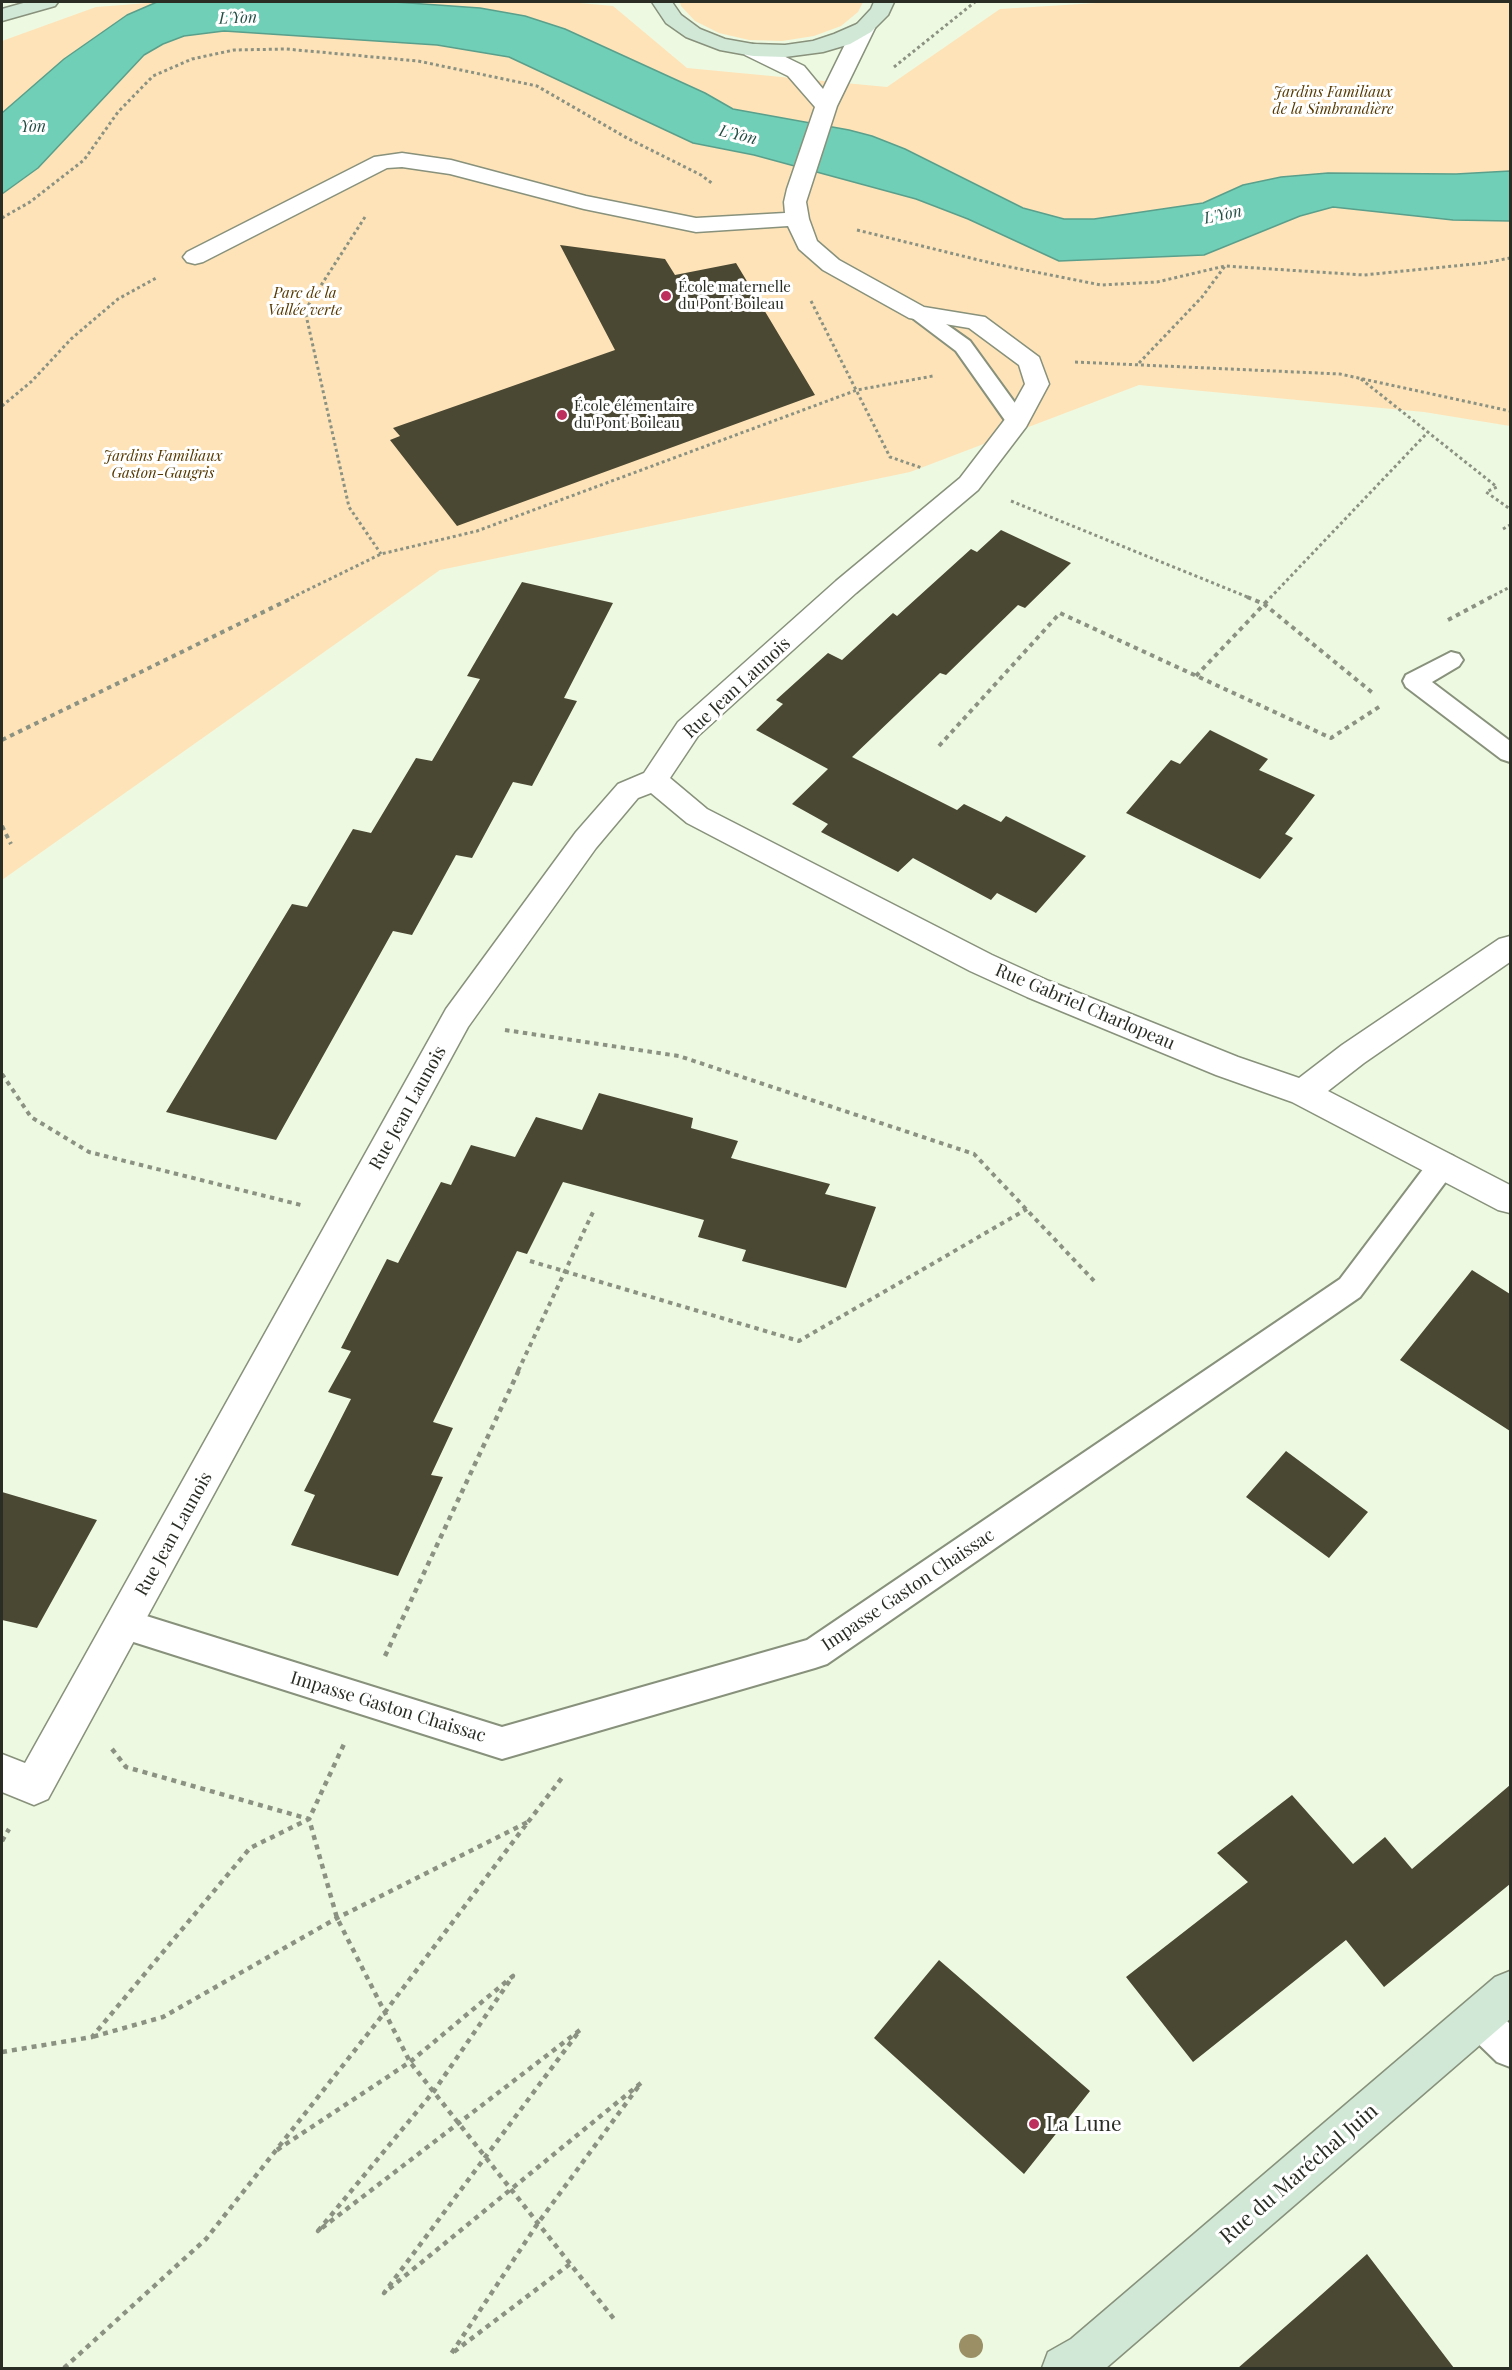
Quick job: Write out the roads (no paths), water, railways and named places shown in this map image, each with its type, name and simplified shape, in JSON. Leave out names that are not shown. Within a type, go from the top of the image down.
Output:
[{"type":"street","points":[[2,15],[48,2]]},
{"type":"street","points":[[662,2],[673,19],[693,33],[720,44],[753,50],[785,51],[815,47],[842,39],[864,28]]},
{"type":"street","points":[[908,2],[882,6],[864,28],[826,106],[798,189],[796,216],[807,244],[831,265],[918,313]]},
{"type":"street","points":[[753,50],[796,71],[826,106]]},
{"type":"street","points":[[195,257],[382,162],[402,160],[451,167],[584,202],[696,225],[796,216]]},
{"type":"street","name":"Rue Jean Launois","points":[[2,1773],[34,1786],[458,1018],[586,840],[628,791],[654,780],[688,729],[846,587],[969,484],[1017,421],[1036,384],[1030,362],[976,322],[918,313]]},
{"type":"street","name":"Rue Gabriel Charlopeau","points":[[654,780],[698,816],[981,963],[1216,1062],[1303,1093],[1510,1200]]},
{"type":"street","points":[[1303,1093],[1353,1054],[1510,947]]},
{"type":"street","name":"Rue du Maréchal Juin","points":[[1075,2364],[1495,2005]]},
{"type":"lane","points":[[918,313],[963,346],[1017,421]]},
{"type":"lane","points":[[1451,660],[1415,681],[1510,753]]},
{"type":"lane","name":"Impasse Gaston Chaissac","points":[[124,1624],[502,1743],[815,1653],[1350,1288],[1443,1164]]},
{"type":"lane","points":[[1495,2005],[1510,2049]]},
{"type":"water","name":"Yon","points":[[157,2],[395,2],[480,8],[525,16],[565,29],[705,93],[733,109],[872,136],[905,149],[1023,208],[1064,219],[1094,219],[1203,203],[1243,185],[1281,177],[1328,173],[1456,174],[1510,171],[1510,221],[1453,220],[1333,207],[1300,216],[1204,255],[1059,261],[968,219],[916,199],[754,155],[693,143],[509,57],[437,45],[224,31],[184,36],[144,55],[38,168],[2,194],[2,113],[64,59],[127,15]]},
{"type":"place","name":"École maternelle du Pont Boileau","points":[[666,296]]},
{"type":"place","name":"École élémentaire du Pont Boileau","points":[[562,415]]},
{"type":"place","name":"La Lune","points":[[1034,2124]]},
{"type":"water label","name":"L'Yon","points":[[238,18]]},
{"type":"water label","name":"L'Yon","points":[[738,135]]},
{"type":"water label","name":"L'Yon","points":[[1223,215]]},
{"type":"park label","name":"Jardins Familiaux de la Simbrandière","points":[[1333,100]]},
{"type":"park label","name":"Parc de la Vallée verte","points":[[305,302]]},
{"type":"park label","name":"Jardins Familiaux Gaston-Gaugris","points":[[163,464]]}]
